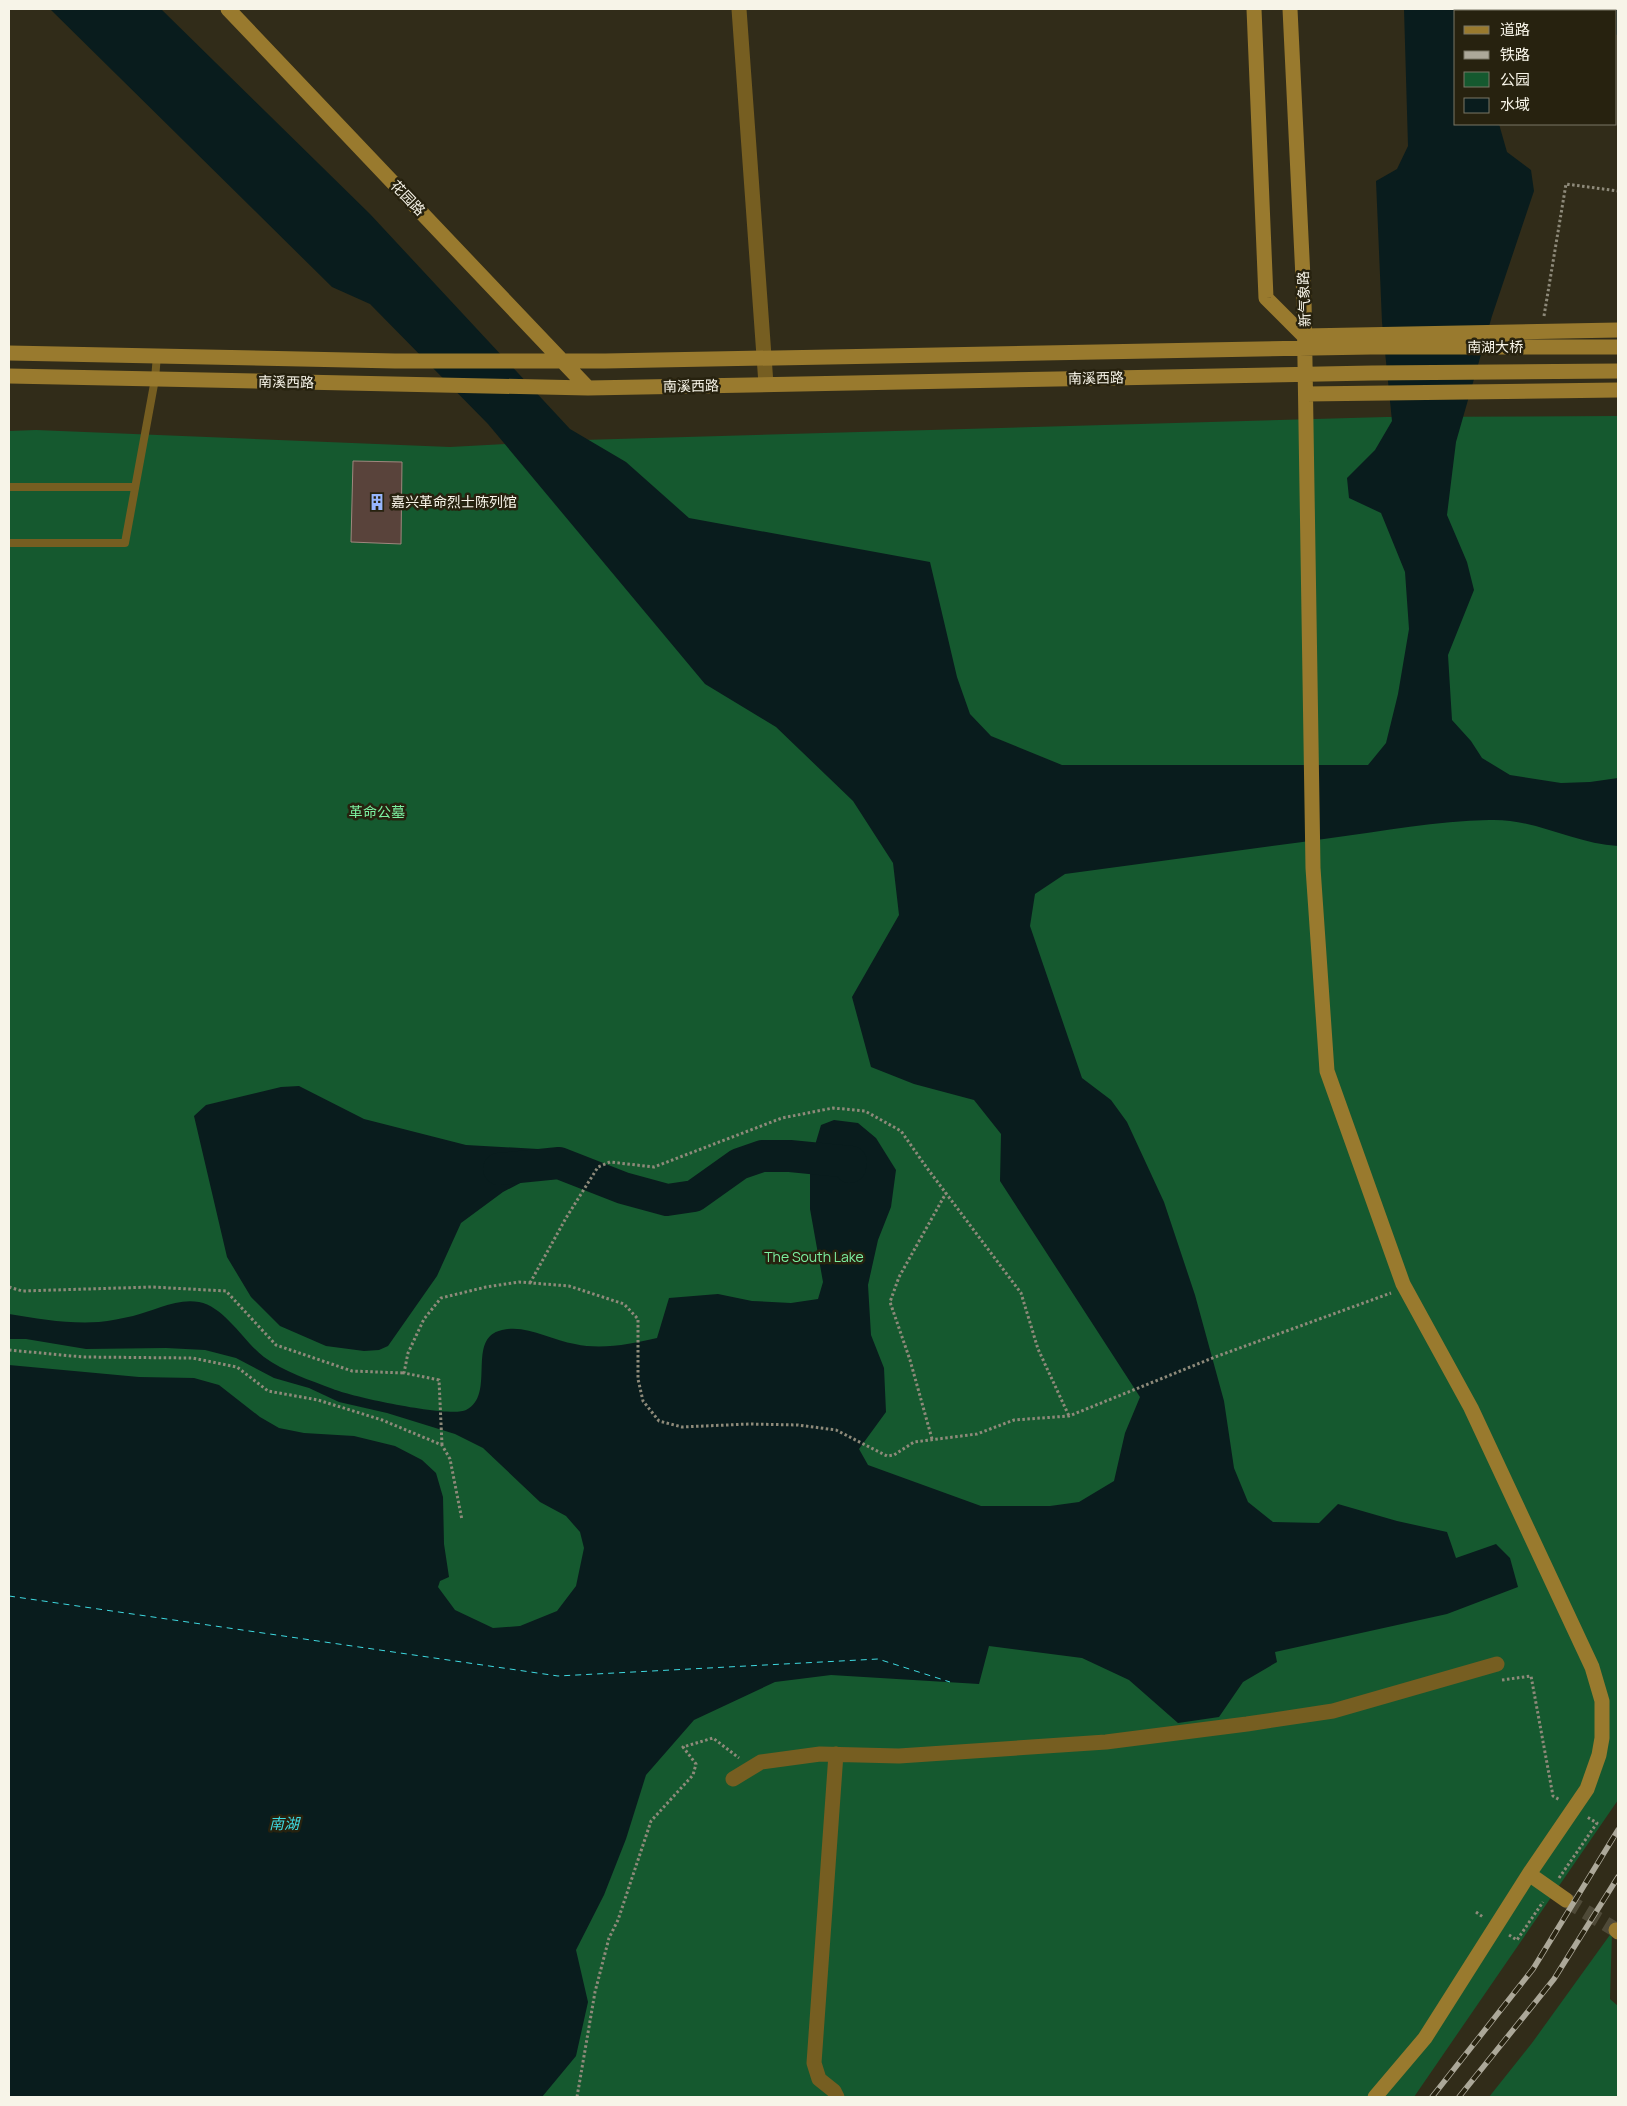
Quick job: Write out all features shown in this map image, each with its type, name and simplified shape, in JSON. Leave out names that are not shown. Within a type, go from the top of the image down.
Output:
[{"type":"main road","name":"花园路","points":[[228,9],[588,388]]},
{"type":"main road","name":"新气象路","points":[[1254,9],[1266,298],[1305,342]]},
{"type":"main road","name":"新气象路","points":[[1290,9],[1305,342]]},
{"type":"main road","points":[[1370,340],[1618,330]]},
{"type":"main road","name":"南溪西路","points":[[9,353],[395,361],[562,360],[764,358],[1370,340]]},
{"type":"main road","name":"南湖大桥","points":[[1370,340],[1618,347]]},
{"type":"main road","points":[[1305,342],[1313,868],[1327,1071],[1405,1288],[1471,1408],[1592,1667],[1600,1693],[1603,1720],[1602,1738],[1594,1772],[1587,1789],[1529,1874],[1425,2038],[1374,2097]]},
{"type":"main road","name":"南湖大桥","points":[[1372,373],[1618,371]]},
{"type":"main road","name":"南溪西路","points":[[9,376],[588,388],[1372,373]]},
{"type":"main road","points":[[1306,394],[1618,390]]},
{"type":"main road","points":[[1529,1874],[1566,1900]]},
{"type":"street","points":[[740,9],[766,384]]},
{"type":"street","points":[[733,1779],[761,1762],[820,1754],[899,1756],[1106,1742],[1333,1711],[1497,1664]]},
{"type":"street","points":[[836,1754],[814,2063],[819,2079],[834,2091],[837,2097]]},
{"type":"lane","points":[[9,543],[125,543],[158,355]]},
{"type":"lane","points":[[9,488],[135,487]]},
{"type":"path","points":[[1541,332],[1566,184],[1618,191]]},
{"type":"path","points":[[530,1283],[566,1218],[598,1167],[610,1162],[654,1167],[782,1118],[833,1108],[865,1111],[901,1131],[1021,1293],[1038,1349],[1068,1416]]},
{"type":"path","points":[[932,1439],[910,1360],[890,1302],[899,1277],[946,1193]]},
{"type":"path","points":[[404,1373],[408,1353],[424,1319],[441,1298],[486,1287],[519,1282],[568,1286],[624,1304],[638,1320],[638,1379],[643,1401],[659,1421],[682,1427],[750,1424],[798,1425],[836,1430],[887,1456],[894,1455],[914,1442],[977,1434],[1014,1420],[1068,1416],[1215,1357],[1405,1288]]},
{"type":"path","points":[[9,1287],[22,1291],[152,1287],[226,1292],[276,1345],[352,1371],[404,1373],[440,1380],[442,1445],[450,1459],[462,1520]]},
{"type":"path","points":[[9,1350],[83,1357],[192,1358],[237,1367],[268,1391],[318,1400],[364,1414],[442,1445]]},
{"type":"path","points":[[1497,1664],[1502,1681],[1531,1676],[1553,1796],[1568,1805]]},
{"type":"path","points":[[577,2097],[595,1992],[609,1938],[618,1920],[651,1822],[693,1775],[696,1764],[683,1747],[713,1738],[751,1768]]},
{"type":"path","points":[[1504,1931],[1517,1940],[1597,1823],[1582,1814]]},
{"type":"path","points":[[1476,1912],[1490,1921]]},
{"type":"green space","name":"The South Lake","points":[[1618,416],[1618,1800],[1414,2097],[9,2097],[9,431],[36,430],[450,447],[582,440],[1386,417]]},
{"type":"green space","points":[[1612,1932],[1610,1999],[1618,2006],[1618,2097],[1489,2097],[1532,2043]]},
{"type":"water","name":"南湖","points":[[50,9],[161,9],[370,214],[570,429],[626,462],[689,518],[930,562],[957,677],[970,714],[991,736],[1062,765],[1368,765],[1386,743],[1398,694],[1409,629],[1405,572],[1381,513],[1349,498],[1347,478],[1375,450],[1392,421],[1382,322],[1376,181],[1397,169],[1408,146],[1404,9],[1618,9],[1617,34],[1617,10],[1454,10],[1454,125],[1499,125],[1507,152],[1531,170],[1534,191],[1492,316],[1456,442],[1447,515],[1467,562],[1474,590],[1448,655],[1452,720],[1471,741],[1482,758],[1510,775],[1561,783],[1590,782],[1618,778],[1618,846],[1586,841],[1506,820],[1450,822],[1410,827],[1065,874],[1035,894],[1030,926],[1082,1078],[1111,1100],[1127,1122],[1164,1202],[1195,1295],[1224,1401],[1234,1468],[1248,1502],[1273,1522],[1319,1523],[1338,1504],[1397,1521],[1447,1532],[1456,1558],[1496,1544],[1510,1558],[1518,1587],[1447,1614],[1275,1652],[1277,1662],[1243,1682],[1219,1717],[1178,1723],[1129,1680],[1082,1658],[989,1646],[979,1684],[831,1675],[775,1682],[694,1720],[646,1775],[626,1839],[604,1895],[576,1950],[588,2002],[576,2056],[542,2097],[9,2097],[9,1365],[139,1377],[194,1378],[219,1385],[260,1417],[279,1428],[304,1433],[354,1436],[395,1446],[422,1460],[436,1473],[443,1497],[444,1544],[449,1577],[440,1581],[438,1587],[455,1610],[493,1628],[520,1626],[557,1611],[576,1586],[584,1548],[580,1532],[566,1516],[540,1502],[483,1448],[455,1434],[387,1413],[339,1402],[309,1388],[274,1378],[236,1358],[205,1350],[166,1348],[86,1349],[26,1339],[9,1339],[9,1314],[65,1322],[99,1322],[133,1316],[174,1303],[199,1302],[217,1310],[264,1357],[306,1379],[344,1393],[401,1406],[457,1412],[466,1410],[475,1403],[480,1392],[485,1344],[491,1335],[502,1330],[520,1329],[585,1346],[616,1346],[657,1338],[669,1298],[718,1294],[752,1301],[791,1303],[818,1299],[823,1282],[810,1209],[810,1162],[821,1125],[834,1120],[858,1123],[876,1138],[896,1170],[891,1207],[878,1240],[868,1285],[871,1335],[884,1368],[886,1412],[859,1449],[868,1465],[981,1506],[1050,1506],[1079,1502],[1114,1481],[1125,1433],[1140,1397],[1000,1181],[1001,1134],[974,1100],[914,1084],[871,1067],[852,997],[899,915],[893,863],[853,801],[776,727],[705,684],[488,424],[370,304],[332,287]]},
{"type":"water","points":[[299,1086],[364,1119],[466,1145],[538,1149],[545,1170],[503,1192],[461,1223],[437,1276],[388,1346],[379,1350],[364,1351],[326,1346],[280,1326],[251,1297],[227,1257],[194,1116],[206,1105],[281,1087]]},
{"type":"building","name":"嘉兴革命烈士陈列馆","points":[[353,461],[402,462],[401,544],[351,542]]},
{"type":"waterway","points":[[499,1169],[559,1163],[623,1188],[667,1200],[694,1196],[739,1164],[762,1156],[790,1156],[851,1162],[850,1167]]},
{"type":"ferry route","points":[[9,1596],[558,1676],[878,1659],[950,1682]]},
{"type":"tunnel","points":[[1566,1900],[1616,1930]]},
{"type":"railway","points":[[1432,2097],[1533,1969],[1618,1830]]},
{"type":"railway","points":[[1459,2097],[1554,1979],[1618,1877]]},
{"type":"place","name":"嘉兴革命烈士陈列馆","points":[[377,502]]},
{"type":"park label","name":"革命公墓","points":[[377,812]]}]
